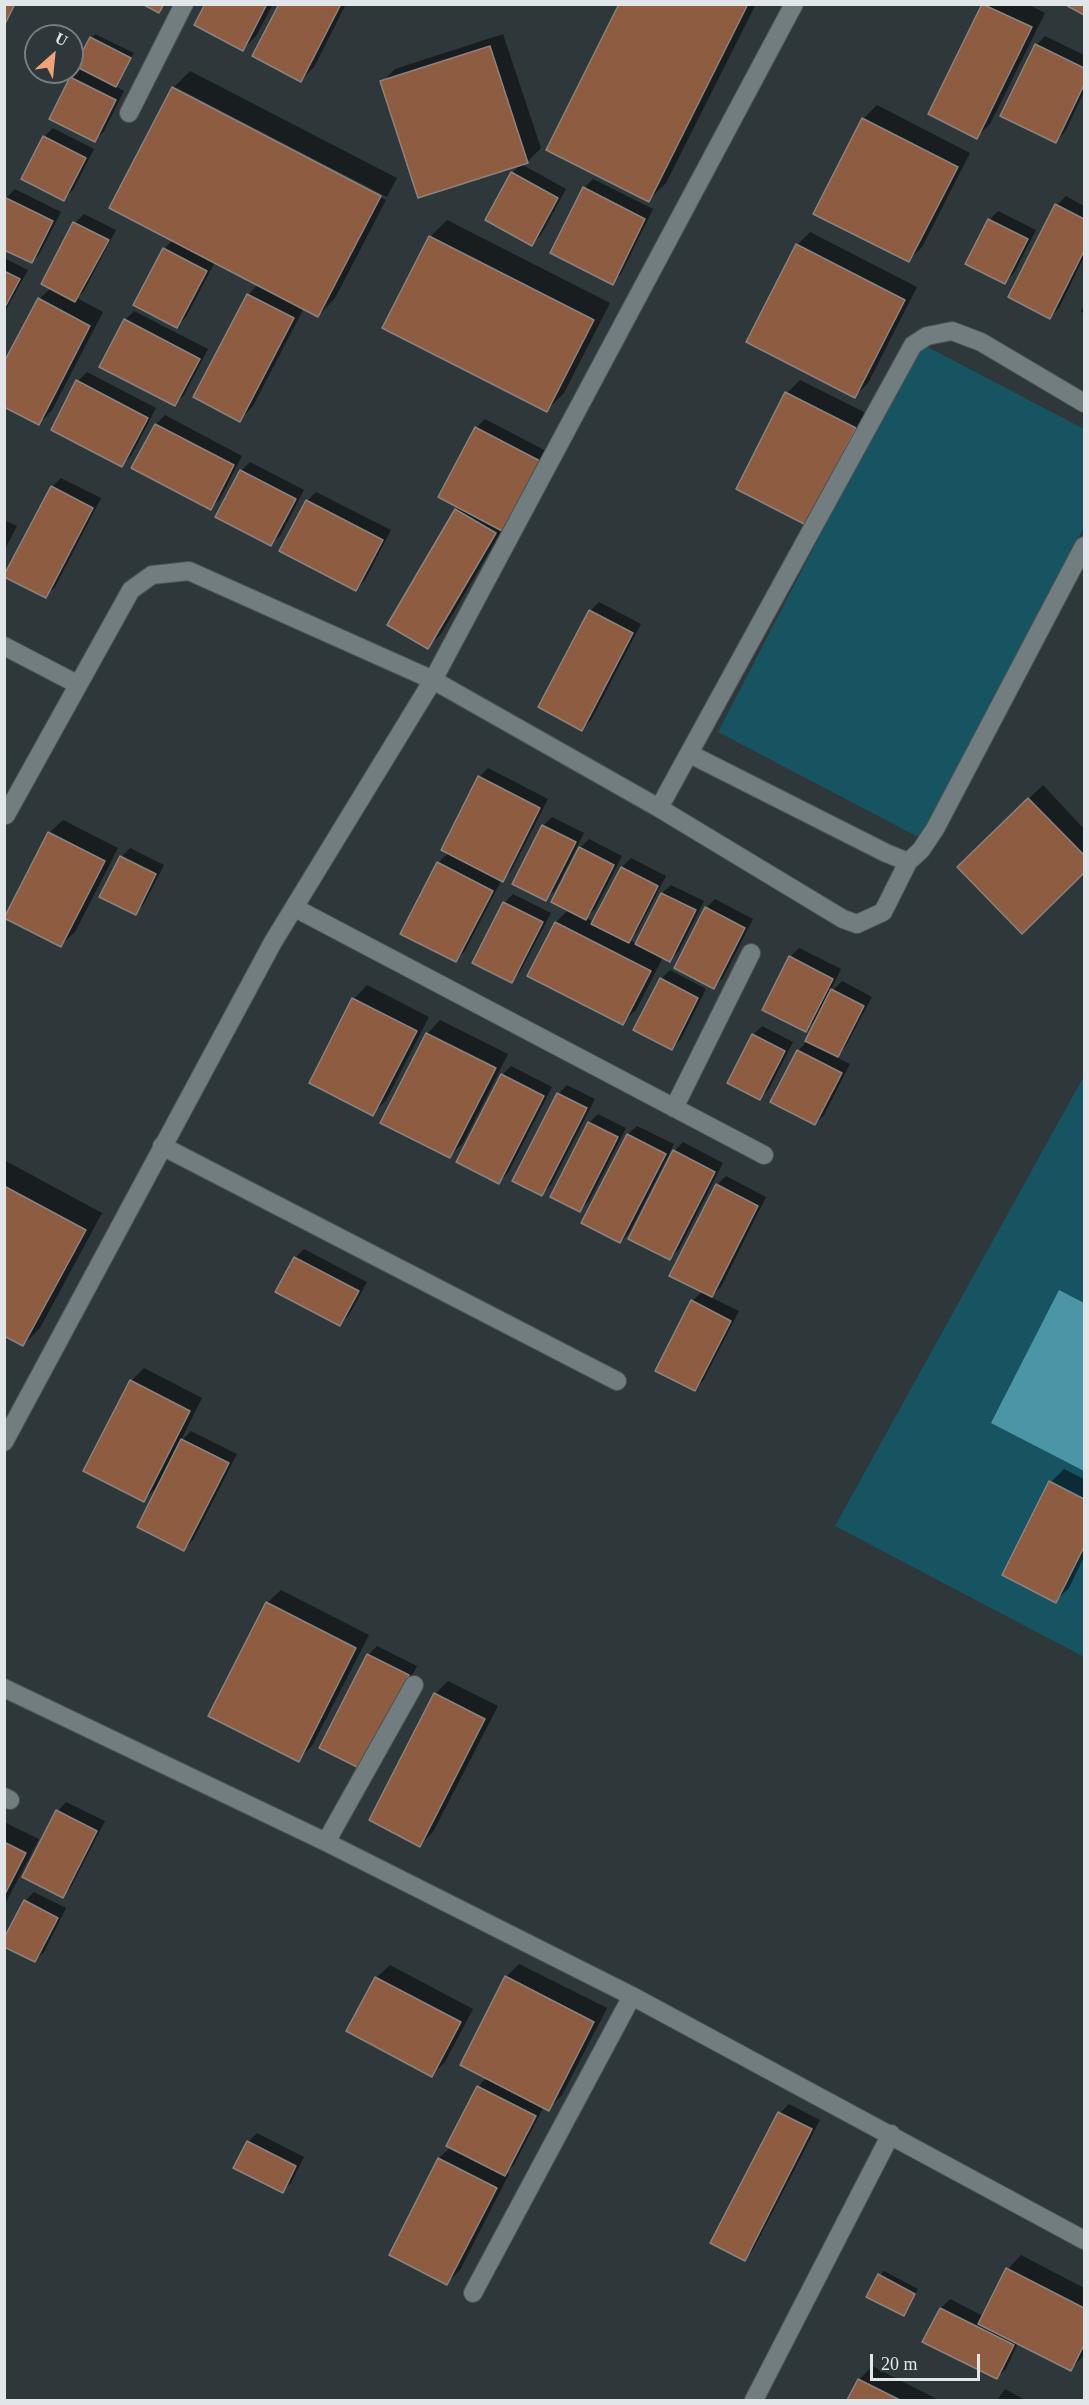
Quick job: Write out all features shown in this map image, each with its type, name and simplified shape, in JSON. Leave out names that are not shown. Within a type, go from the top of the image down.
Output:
[{"type":"street","points":[[129,113],[184,4]]},
{"type":"street","points":[[4,1442],[162,1146],[295,908],[433,680],[794,4]]},
{"type":"street","points":[[659,808],[913,345],[927,336],[951,331],[981,342],[1084,403]]},
{"type":"street","points":[[6,814],[76,684],[131,590],[152,575],[189,571],[433,680],[659,808],[843,919],[857,924],[883,912],[908,862],[921,850],[935,829],[1084,546]]},
{"type":"street","points":[[4,646],[76,684]]},
{"type":"street","points":[[690,754],[908,862]]},
{"type":"street","points":[[295,908],[764,1155]]},
{"type":"street","points":[[674,1108],[752,953]]},
{"type":"street","points":[[162,1146],[617,1381]]},
{"type":"street","points":[[326,1842],[414,1685]]},
{"type":"street","points":[[4,1688],[326,1842],[632,1995],[1084,2240]]},
{"type":"street","points":[[473,2293],[632,1995]]},
{"type":"street","points":[[754,2400],[891,2134]]},
{"type":"shaded area","points":[[920,343],[1084,429],[1084,527],[922,839],[718,732]]},
{"type":"shaded area","points":[[1084,1076],[1084,1657],[835,1526]]},
{"type":"shaded area","points":[[1059,1290],[1084,1303],[1084,1471],[991,1423]]},
{"type":"building","points":[[4,4],[15,4],[4,26]]},
{"type":"building","points":[[142,4],[164,4],[159,13]]},
{"type":"building","points":[[205,4],[267,4],[243,51],[194,25]]},
{"type":"building","points":[[279,4],[341,4],[301,82],[252,56]]},
{"type":"building","points":[[619,4],[748,4],[649,202],[546,150]]},
{"type":"building","points":[[982,4],[1032,27],[977,139],[928,114]]},
{"type":"building","points":[[1064,4],[1084,4],[1084,15]]},
{"type":"building","points":[[90,37],[131,58],[116,87],[84,71],[84,49]]},
{"type":"building","points":[[1035,44],[1084,68],[1084,85],[1056,143],[1000,116]]},
{"type":"building","points":[[490,46],[528,163],[418,198],[380,81]]},
{"type":"building","points":[[66,84],[84,84],[116,100],[95,142],[49,119]]},
{"type":"building","points":[[172,87],[381,196],[318,317],[109,208]]},
{"type":"building","points":[[862,118],[958,167],[909,262],[813,214]]},
{"type":"building","points":[[43,136],[86,158],[64,201],[21,179]]},
{"type":"building","points":[[511,172],[558,198],[532,246],[485,220]]},
{"type":"building","points":[[583,187],[645,219],[613,285],[550,253]]},
{"type":"building","points":[[4,197],[53,221],[32,263],[4,250]]},
{"type":"building","points":[[1055,204],[1084,219],[1084,251],[1050,319],[1008,297]]},
{"type":"building","points":[[988,219],[1028,239],[1005,284],[965,264]]},
{"type":"building","points":[[73,222],[109,240],[75,302],[41,284]]},
{"type":"building","points":[[429,236],[594,320],[547,412],[382,328]]},
{"type":"building","points":[[796,244],[905,300],[855,398],[746,342]]},
{"type":"building","points":[[163,248],[207,271],[177,328],[133,305]]},
{"type":"building","points":[[4,271],[20,279],[4,309]]},
{"type":"building","points":[[247,294],[294,318],[240,422],[193,397]]},
{"type":"building","points":[[38,298],[90,326],[39,425],[4,407],[4,362]]},
{"type":"building","points":[[124,319],[200,359],[175,406],[99,367]]},
{"type":"building","points":[[76,380],[148,418],[122,467],[51,430]]},
{"type":"building","points":[[785,392],[856,428],[806,525],[736,489]]},
{"type":"building","points":[[155,424],[234,465],[211,510],[131,468]]},
{"type":"building","points":[[475,427],[540,461],[504,532],[438,497]]},
{"type":"building","points":[[240,470],[296,499],[271,546],[215,517]]},
{"type":"building","points":[[51,486],[93,508],[46,598],[4,575]]},
{"type":"building","points":[[306,500],[383,540],[356,591],[279,551]]},
{"type":"building","points":[[455,509],[496,533],[428,649],[387,625]]},
{"type":"building","points":[[589,610],[633,633],[582,731],[538,707]]},
{"type":"building","points":[[478,776],[540,808],[503,882],[441,850]]},
{"type":"building","points":[[1028,798],[1084,855],[1084,873],[1022,934],[957,867]]},
{"type":"building","points":[[542,825],[576,842],[546,901],[512,884]]},
{"type":"building","points":[[48,832],[105,861],[61,947],[4,918]]},
{"type":"building","points":[[579,847],[614,865],[586,920],[551,902]]},
{"type":"building","points":[[120,856],[156,874],[136,915],[99,897]]},
{"type":"building","points":[[437,862],[493,891],[456,962],[400,934]]},
{"type":"building","points":[[621,867],[658,886],[629,943],[591,924]]},
{"type":"building","points":[[661,893],[696,910],[670,962],[635,944]]},
{"type":"building","points":[[503,902],[543,922],[512,983],[472,963]]},
{"type":"building","points":[[705,907],[745,928],[714,989],[674,968]]},
{"type":"building","points":[[555,922],[651,971],[623,1025],[527,976]]},
{"type":"building","points":[[789,956],[833,979],[806,1032],[762,1010]]},
{"type":"building","points":[[660,978],[698,998],[672,1050],[633,1030]]},
{"type":"building","points":[[831,989],[864,1006],[838,1057],[805,1041]]},
{"type":"building","points":[[352,998],[417,1031],[373,1116],[309,1083]]},
{"type":"building","points":[[426,1033],[496,1068],[450,1158],[380,1123]]},
{"type":"building","points":[[752,1034],[785,1051],[760,1100],[727,1083]]},
{"type":"building","points":[[797,1050],[842,1073],[815,1125],[770,1102]]},
{"type":"building","points":[[501,1074],[544,1096],[499,1184],[456,1162]]},
{"type":"building","points":[[557,1093],[587,1108],[542,1196],[512,1181]]},
{"type":"building","points":[[588,1122],[618,1137],[580,1212],[550,1197]]},
{"type":"building","points":[[627,1134],[666,1154],[620,1243],[581,1223]]},
{"type":"building","points":[[673,1150],[715,1172],[670,1260],[628,1239]]},
{"type":"building","points":[[716,1184],[758,1206],[712,1297],[669,1276]]},
{"type":"building","points":[[4,1186],[86,1230],[23,1346],[4,1336]]},
{"type":"building","points":[[294,1257],[359,1291],[340,1326],[275,1292]]},
{"type":"building","points":[[691,1300],[731,1321],[695,1391],[655,1371]]},
{"type":"building","points":[[130,1380],[190,1411],[144,1502],[83,1471]]},
{"type":"building","points":[[181,1439],[229,1463],[184,1551],[137,1527]]},
{"type":"building","points":[[1049,1481],[1084,1499],[1084,1547],[1056,1603],[1002,1575]]},
{"type":"building","points":[[266,1602],[356,1648],[299,1762],[208,1716]]},
{"type":"building","points":[[367,1654],[409,1675],[361,1769],[319,1748]]},
{"type":"building","points":[[434,1693],[485,1719],[420,1847],[369,1820]]},
{"type":"building","points":[[56,1810],[97,1831],[63,1898],[22,1877]]},
{"type":"building","points":[[4,1842],[26,1853],[4,1896]]},
{"type":"building","points":[[24,1900],[58,1918],[35,1962],[4,1947],[4,1938]]},
{"type":"building","points":[[505,1976],[594,2022],[549,2111],[460,2065]]},
{"type":"building","points":[[375,1977],[461,2022],[432,2077],[346,2031]]},
{"type":"building","points":[[477,2086],[536,2116],[505,2176],[446,2146]]},
{"type":"building","points":[[778,2112],[812,2129],[745,2261],[710,2243]]},
{"type":"building","points":[[247,2141],[296,2166],[283,2193],[233,2168]]},
{"type":"building","points":[[438,2158],[497,2188],[447,2285],[389,2255]]},
{"type":"building","points":[[1006,2268],[1084,2308],[1084,2345],[1071,2371],[978,2324]]},
{"type":"building","points":[[878,2274],[915,2294],[904,2316],[866,2297]]},
{"type":"building","points":[[940,2308],[1014,2345],[997,2379],[922,2342]]},
{"type":"building","points":[[858,2379],[900,2400],[847,2400]]}]
